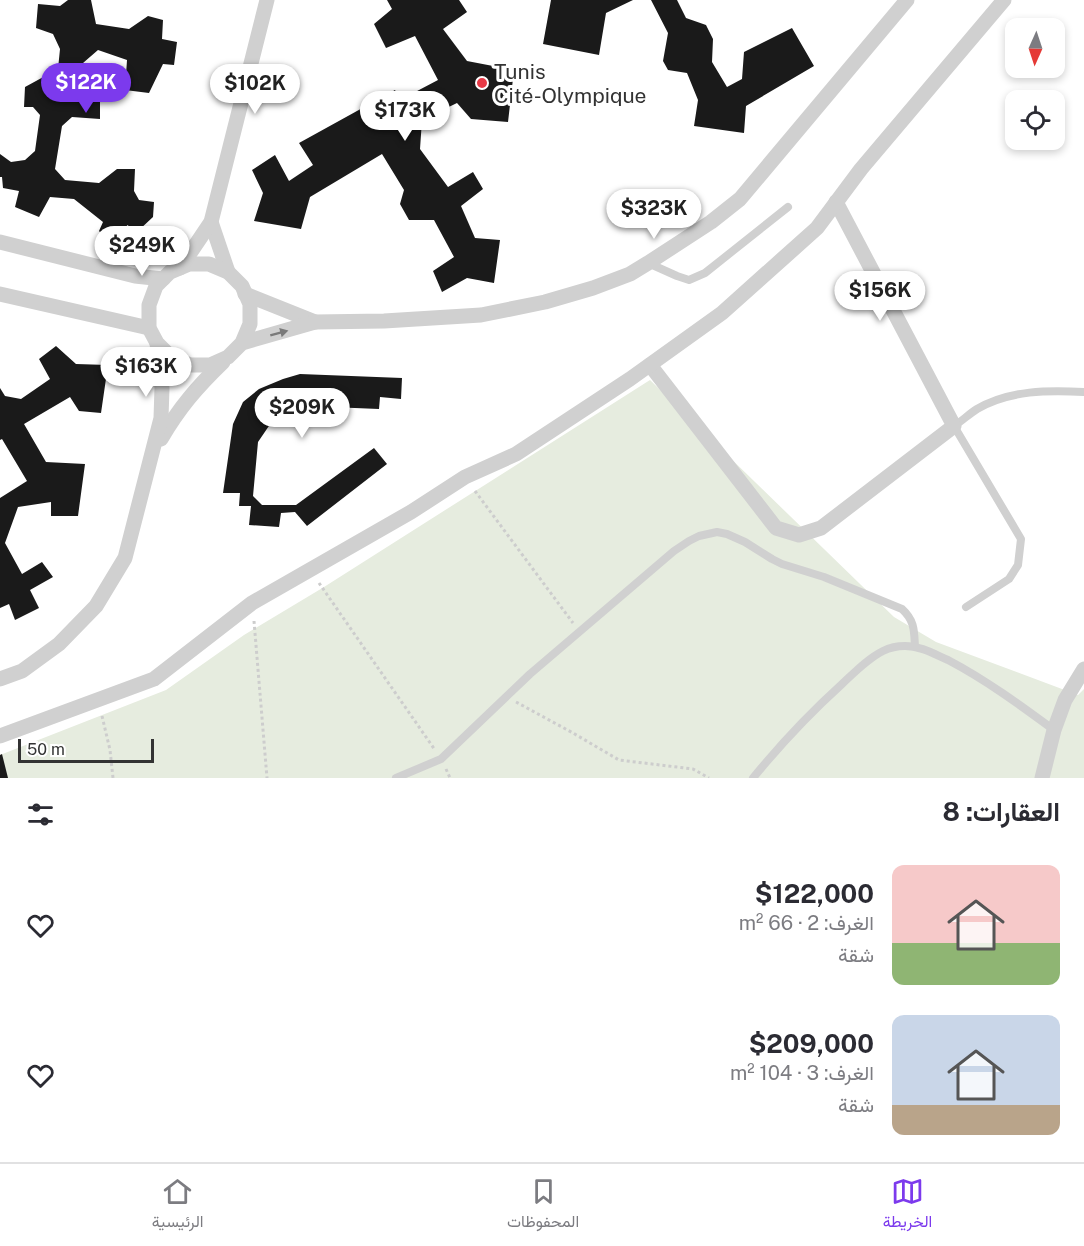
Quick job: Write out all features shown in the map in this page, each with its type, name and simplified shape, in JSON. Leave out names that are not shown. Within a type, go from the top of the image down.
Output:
[{"type":"street","points":[[180,268],[210,222],[267,0]]},
{"type":"street","points":[[242,343],[315,322],[384,321],[481,315],[545,302],[630,274],[711,222],[740,199],[907,0]]},
{"type":"street","points":[[0,736],[154,679],[252,603],[411,512],[465,477],[516,454],[650,365],[722,313],[817,228],[861,169],[1004,0]]},
{"type":"street","points":[[650,365],[776,528],[799,536],[821,528],[954,426],[836,202]]},
{"type":"street","points":[[210,222],[228,272]]},
{"type":"street","points":[[0,242],[135,276],[163,279]]},
{"type":"street","points":[[152,455],[185,402],[242,343],[250,324],[250,304],[242,286],[228,272],[209,264],[189,264],[170,272],[156,286],[149,305],[149,328],[157,343],[171,357],[190,365],[210,365],[228,357]]},
{"type":"street","points":[[0,294],[149,328]]},
{"type":"street","points":[[245,294],[315,322]]},
{"type":"street","points":[[0,679],[22,671],[59,644],[96,606],[125,558],[161,418],[162,401],[157,343]]},
{"type":"street","points":[[1042,778],[1054,730],[1065,700],[1084,669]]},
{"type":"lane","points":[[648,263],[689,280],[705,273],[788,207]]},
{"type":"lane","points":[[966,607],[1009,579],[1018,565],[1022,539],[954,426],[977,409],[1005,397],[1048,390],[1084,392]]},
{"type":"lane","points":[[396,778],[441,759],[530,674],[674,551],[699,536],[717,532],[735,537],[782,564],[824,577],[902,609],[913,623],[915,647]]},
{"type":"lane","points":[[753,778],[798,727],[873,656],[886,649],[906,646],[927,650],[994,687],[1054,730]]},
{"type":"path","points":[[465,477],[579,632]]},
{"type":"path","points":[[310,570],[441,759],[450,778]]},
{"type":"path","points":[[252,603],[267,778]]},
{"type":"path","points":[[506,697],[619,760],[693,769],[709,778]]},
{"type":"path","points":[[98,699],[110,750],[113,778]]},
{"type":"shaded area","points":[[650,380],[894,617],[936,642],[1078,695],[1084,689],[1084,778],[0,778],[0,755],[166,690],[244,635],[324,587]]},
{"type":"building","points":[[68,0],[91,0],[96,24],[129,29],[148,16],[163,20],[162,39],[177,42],[174,65],[163,64],[149,93],[125,90],[127,60],[98,50],[83,63],[81,89],[100,102],[100,119],[72,117],[62,126],[55,169],[65,180],[99,183],[117,169],[135,169],[134,191],[139,200],[154,202],[153,217],[138,231],[127,225],[126,235],[112,246],[99,231],[103,222],[74,199],[50,197],[39,217],[15,207],[19,191],[3,188],[2,177],[0,177],[0,154],[11,162],[25,160],[35,151],[40,115],[33,107],[24,107],[25,87],[58,69],[60,49],[53,34],[36,28],[38,4],[60,6]]},
{"type":"building","points":[[387,0],[459,0],[467,12],[443,29],[467,61],[514,70],[508,122],[471,119],[457,103],[422,120],[420,149],[448,187],[473,172],[483,189],[461,206],[475,238],[500,240],[494,283],[467,278],[442,292],[433,271],[454,257],[434,220],[409,220],[400,204],[404,190],[382,154],[310,197],[301,229],[254,221],[263,193],[252,170],[275,155],[289,181],[313,165],[299,143],[395,90],[400,100],[438,80],[415,36],[386,48],[374,24],[392,9]]},
{"type":"building","points":[[551,0],[633,0],[606,13],[599,55],[543,44]]},
{"type":"building","points":[[651,0],[677,0],[686,18],[706,25],[713,39],[712,62],[727,87],[742,79],[744,52],[792,28],[814,66],[746,106],[744,133],[694,126],[698,100],[687,73],[668,70],[663,61],[668,33]]},
{"type":"building","points":[[56,346],[76,364],[108,365],[101,413],[79,411],[70,397],[24,424],[46,462],[85,464],[78,516],[51,516],[51,502],[18,507],[5,543],[22,574],[42,562],[53,577],[30,590],[39,608],[15,620],[9,604],[0,608],[0,498],[27,481],[2,439],[0,440],[0,388],[5,396],[21,399],[50,379],[39,359]]},
{"type":"building","points":[[300,374],[402,378],[401,399],[380,397],[379,409],[306,406],[288,410],[275,417],[258,442],[253,496],[262,505],[296,505],[374,448],[387,464],[307,526],[295,512],[281,513],[279,527],[249,525],[251,506],[239,506],[240,493],[223,493],[233,424],[243,402],[259,389]]},
{"type":"building","points":[[2,754],[8,778],[0,778],[0,755]]},
{"type":"place","name":"Tunis Cité-Olympique","points":[[482,83]]}]
